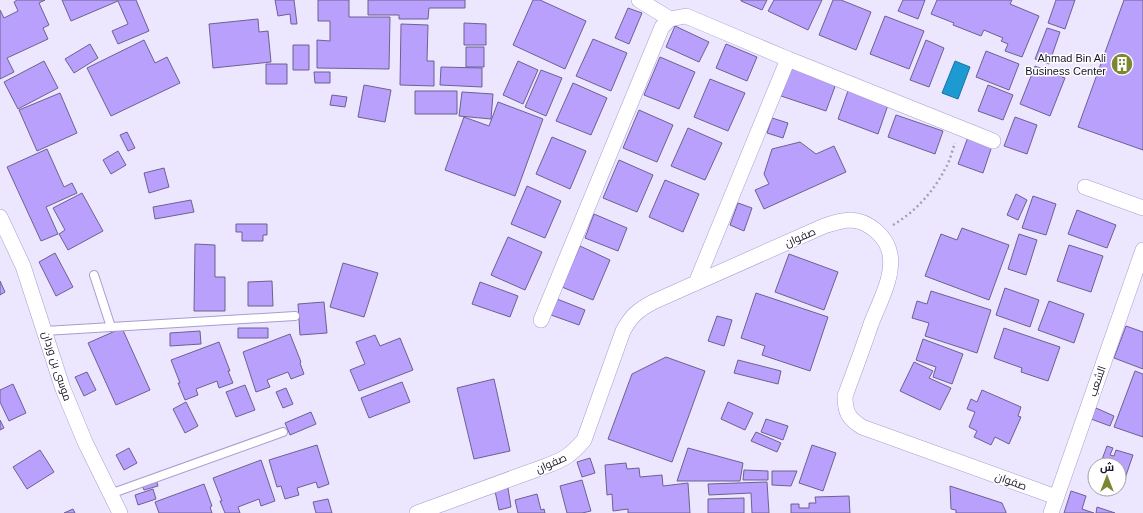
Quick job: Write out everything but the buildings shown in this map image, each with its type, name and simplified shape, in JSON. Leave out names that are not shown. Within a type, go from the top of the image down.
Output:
[{"type":"street","points":[[639,0],[670,19]]},
{"type":"street","points":[[540,320],[662,27],[670,19],[686,16],[788,59],[993,141]]},
{"type":"street","points":[[696,283],[788,59]]},
{"type":"street","points":[[1085,187],[1143,208]]},
{"type":"street","name":"موسى بن وردان","points":[[0,217],[23,266],[63,389],[85,442],[120,513]]},
{"type":"street","name":"صفوان","points":[[416,513],[546,466],[574,452],[584,440],[623,331],[637,311],[824,226],[853,220],[868,225],[879,233],[890,254],[888,280],[845,396],[845,407],[851,420],[862,427],[1056,497]]},
{"type":"street","name":"الشعب","points":[[1051,513],[1143,250]]},
{"type":"lane","points":[[94,276],[112,327]]},
{"type":"lane","points":[[45,331],[295,316]]},
{"type":"lane","points":[[110,494],[283,432]]},
{"type":"path","points":[[879,233],[911,212],[936,184],[946,168],[960,128]]},
{"type":"water","points":[[955,61],[970,67],[958,99],[942,93]]},
{"type":"place","name":"Ahmad Bin Ali Business Center","points":[[1122,64]]}]
